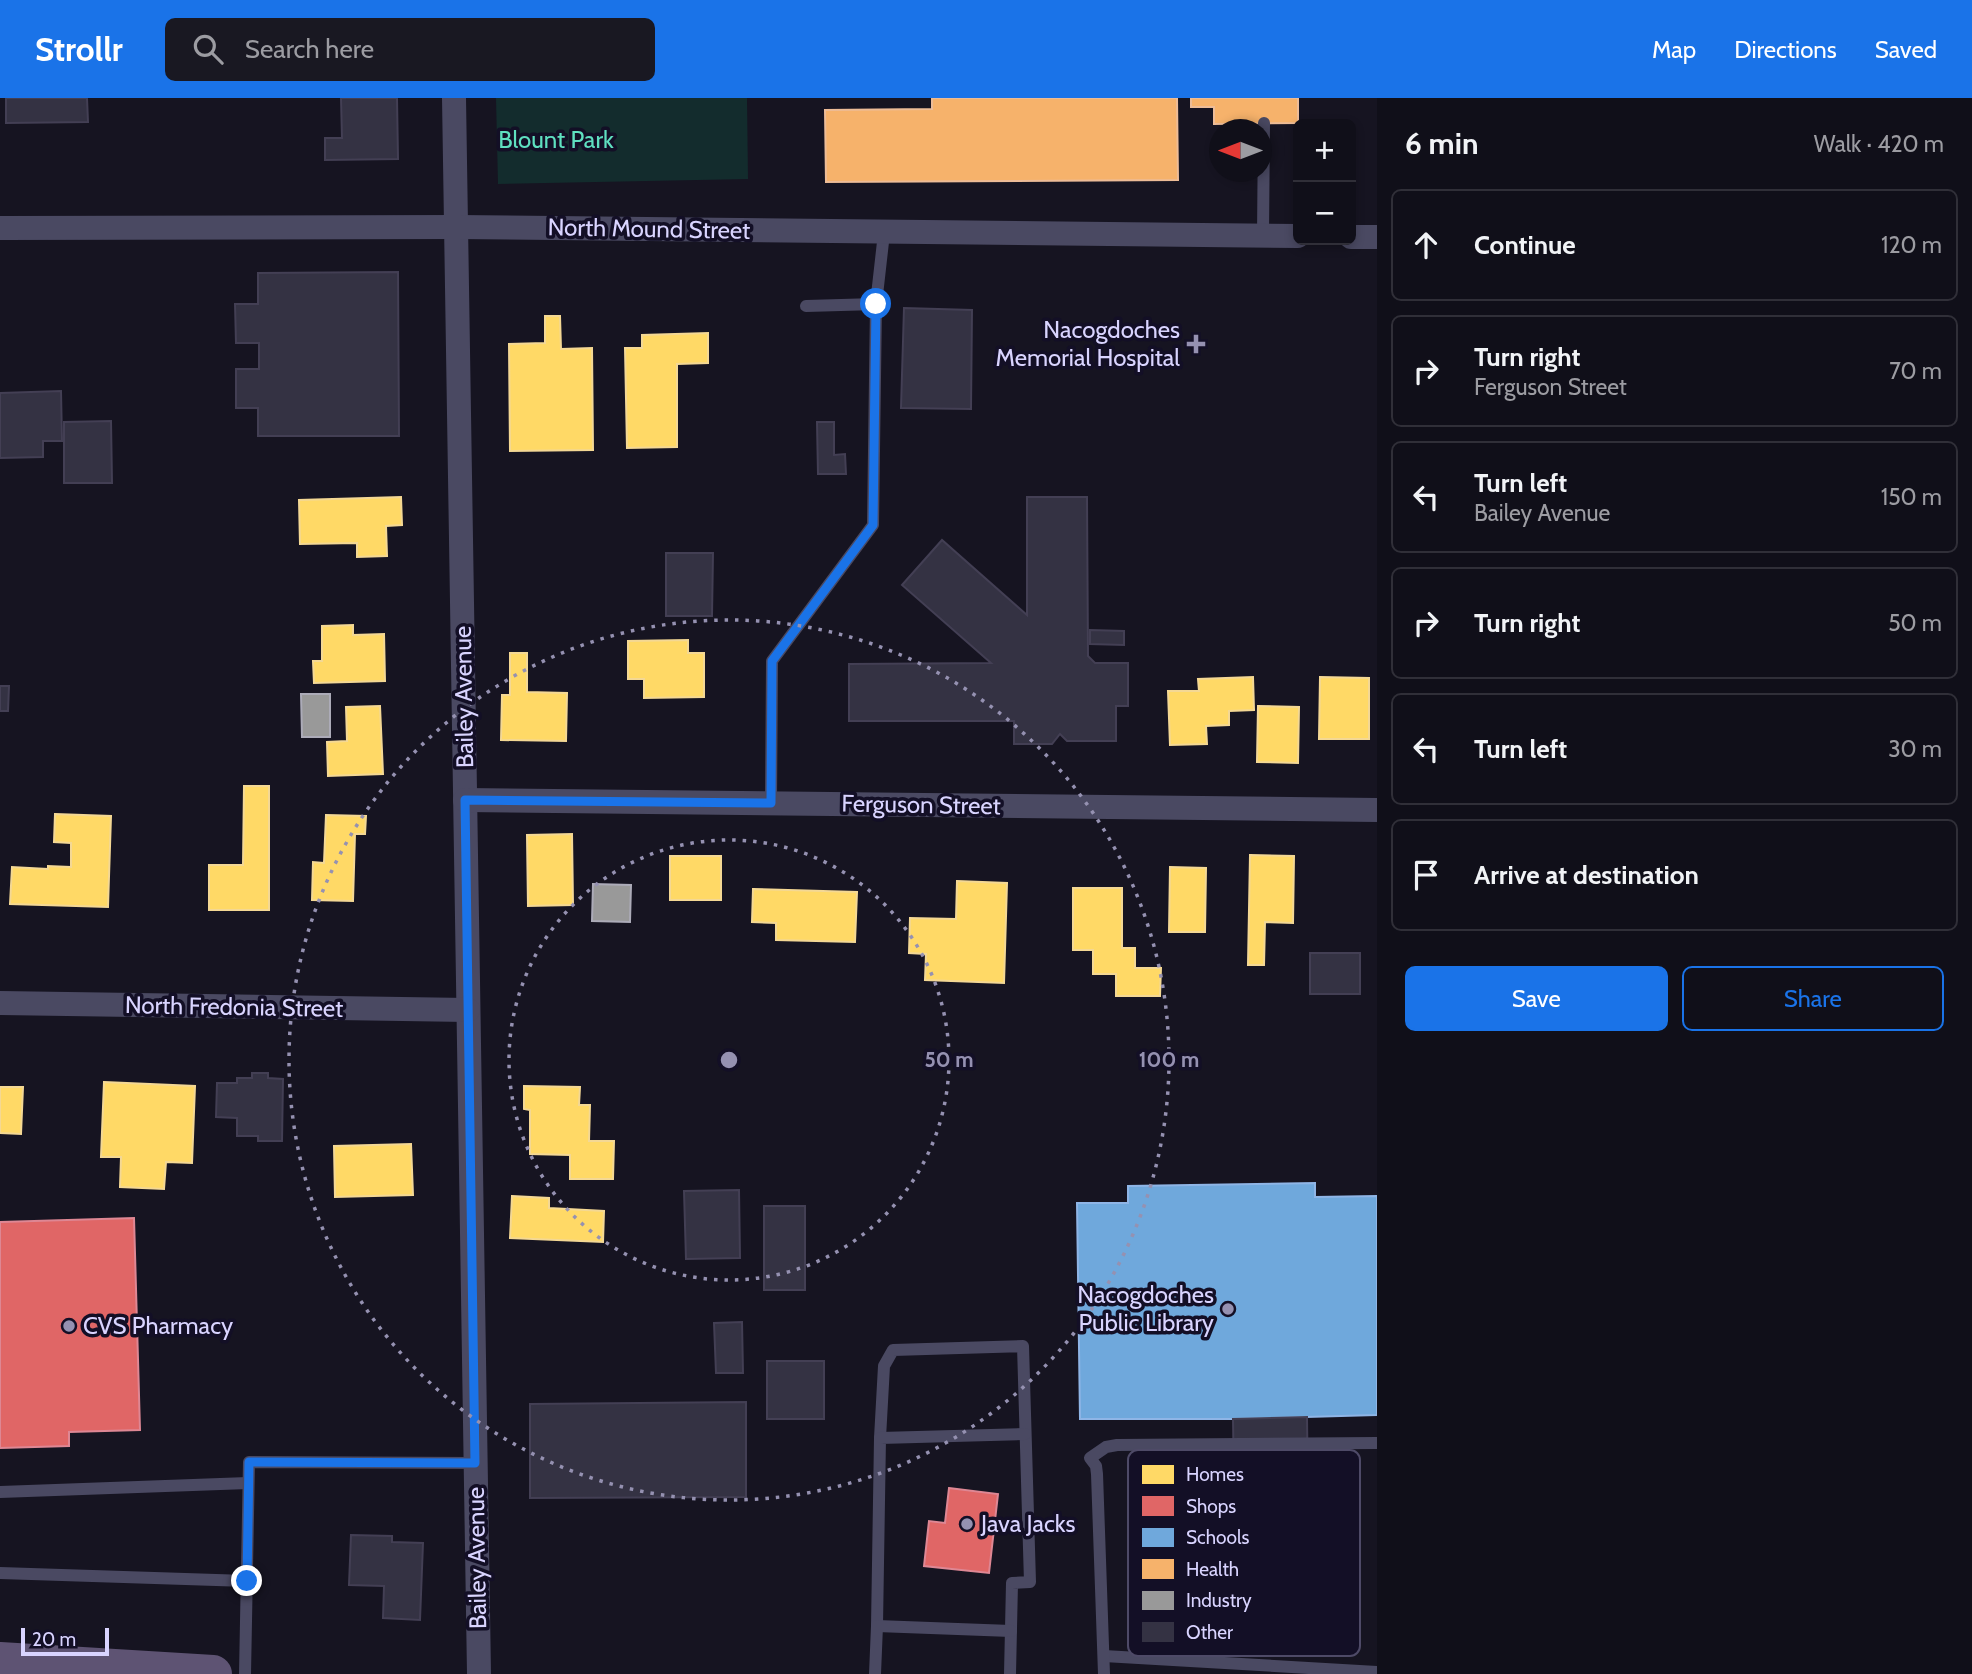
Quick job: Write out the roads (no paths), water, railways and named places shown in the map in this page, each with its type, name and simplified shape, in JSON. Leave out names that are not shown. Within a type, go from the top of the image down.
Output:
[{"type":"main road","points":[[1,1660],[213,1674]]},
{"type":"street","name":"Bailey Avenue","points":[[454,98],[479,1674]]},
{"type":"street","name":"North Mound Street","points":[[0,228],[457,227],[1293,236]]},
{"type":"street","points":[[1356,237],[1377,237]]},
{"type":"street","name":"Ferguson Street","points":[[465,800],[1377,810]]},
{"type":"street","name":"North Fredonia Street","points":[[0,1003],[468,1010]]},
{"type":"lane","points":[[1263,182],[1263,235]]},
{"type":"lane","points":[[771,803],[772,661],[873,525],[876,304],[884,233]]},
{"type":"lane","points":[[806,306],[876,304]]},
{"type":"lane","points":[[875,1674],[884,1366],[893,1350],[1023,1346],[1030,1582],[1012,1583],[1010,1674]]},
{"type":"lane","points":[[880,1438],[1025,1434]]},
{"type":"lane","points":[[1104,1674],[1097,1474],[1096,1466],[1090,1458],[1106,1447],[1117,1444],[1377,1443]]},
{"type":"lane","points":[[245,1674],[249,1462],[475,1463]]},
{"type":"lane","points":[[0,1492],[248,1483]]},
{"type":"lane","points":[[0,1573],[247,1581]]},
{"type":"lane","points":[[877,1626],[1011,1631]]},
{"type":"lane","points":[[1104,1656],[1377,1672]]},
{"type":"place","name":"Nacogdoches Memorial Hospital","points":[[1196,344]]},
{"type":"place","name":"Nacogdoches Public Library","points":[[1228,1309]]},
{"type":"place","name":"CVS Pharmacy","points":[[69,1326]]},
{"type":"place","name":"Java Jacks","points":[[967,1524]]},
{"type":"park label","name":"Blount Park","points":[[556,140]]}]
